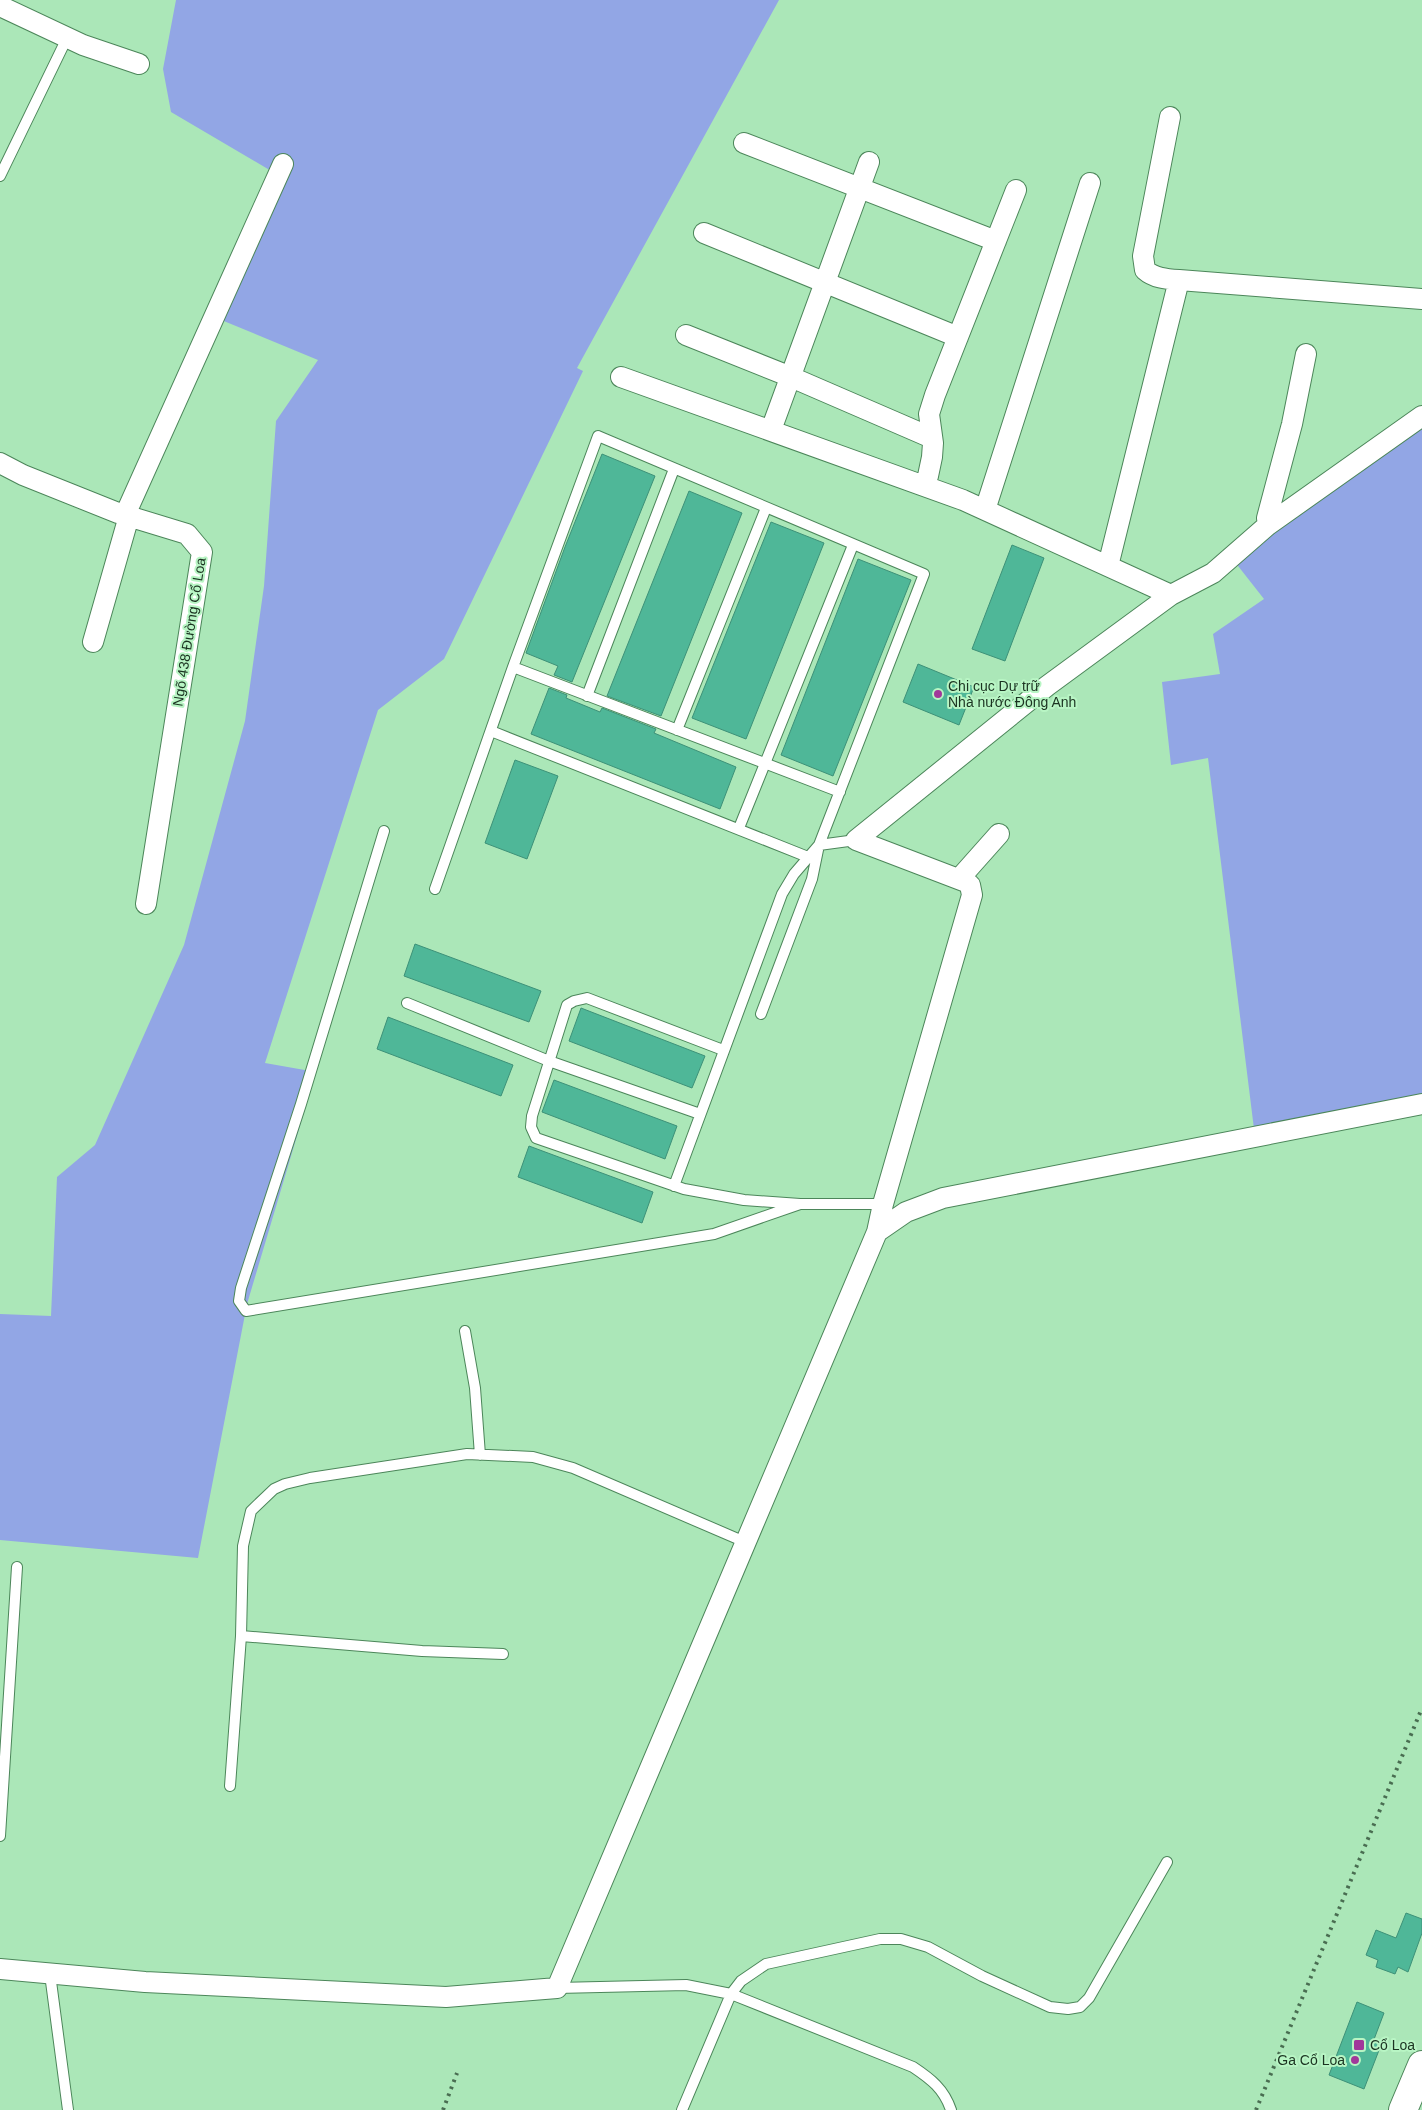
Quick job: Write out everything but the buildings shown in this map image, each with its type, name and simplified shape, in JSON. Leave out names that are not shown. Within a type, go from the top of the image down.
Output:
[{"type":"street","points":[[0,6],[67,38],[139,64]]},
{"type":"street","points":[[1170,117],[1142,262],[1145,270],[1150,275],[1165,279],[1422,299]]},
{"type":"street","points":[[744,143],[996,242]]},
{"type":"street","points":[[771,430],[869,162]]},
{"type":"street","points":[[93,642],[127,516],[283,164]]},
{"type":"street","points":[[985,510],[1090,183]]},
{"type":"street","points":[[923,485],[928,476],[932,457],[930,414],[1016,190]]},
{"type":"street","points":[[704,233],[958,337]]},
{"type":"street","points":[[1108,566],[1178,280]]},
{"type":"street","points":[[686,335],[791,377],[932,438]]},
{"type":"street","points":[[1268,525],[1267,518],[1292,424],[1306,354]]},
{"type":"street","points":[[621,377],[963,500],[1171,595]]},
{"type":"street","points":[[856,840],[1047,686],[1171,595],[1213,573],[1268,525],[1422,416]]},
{"type":"street","name":"Ngõ 438 Đường Cổ Loa","points":[[0,463],[23,475],[127,516],[187,534],[202,552],[146,904]]},
{"type":"street","points":[[958,879],[999,834]]},
{"type":"street","points":[[0,1969],[145,1982],[446,1997],[557,1988],[876,1232],[972,895],[970,885],[958,879],[856,840]]},
{"type":"street","points":[[876,1232],[906,1212],[944,1198],[1422,1104]]},
{"type":"street","points":[[1403,2110],[1422,2065]]},
{"type":"lane","points":[[0,176],[67,38]]},
{"type":"lane","points":[[435,889],[513,667],[598,436],[924,574],[819,845],[812,879],[761,1014]]},
{"type":"lane","points":[[587,696],[674,469]]},
{"type":"lane","points":[[677,730],[766,508]]},
{"type":"lane","points":[[739,828],[853,545]]},
{"type":"lane","points":[[513,667],[840,792]]},
{"type":"lane","points":[[491,730],[808,857]]},
{"type":"lane","points":[[384,831],[301,1104],[241,1288],[239,1301],[246,1310],[714,1234],[800,1204]]},
{"type":"lane","points":[[674,1186],[782,894],[794,874],[819,845],[856,840]]},
{"type":"lane","points":[[723,1050],[587,998],[574,1001],[567,1005],[532,1116],[531,1127],[536,1138],[674,1186],[744,1200],[800,1204],[883,1204]]},
{"type":"lane","points":[[407,1004],[549,1061],[700,1114]]},
{"type":"lane","points":[[465,1331],[475,1388],[480,1454]]},
{"type":"lane","points":[[230,1786],[241,1636],[243,1546],[251,1511],[274,1489],[285,1484],[310,1478],[467,1454],[533,1457],[573,1468],[745,1542]]},
{"type":"lane","points":[[0,1836],[17,1567]]},
{"type":"lane","points":[[241,1636],[422,1651],[504,1654]]},
{"type":"lane","points":[[682,2110],[732,1994],[741,1981],[766,1964],[880,1939],[901,1938],[928,1947],[982,1976],[1050,2007],[1068,2009],[1080,2007],[1089,1998],[1167,1862]]},
{"type":"lane","points":[[50,1974],[68,2110]]},
{"type":"lane","points":[[557,1988],[686,1985],[732,1994],[913,2067],[938,2085],[948,2100],[951,2110]]},
{"type":"shaded area","points":[[176,0],[779,0],[577,368],[583,371],[444,659],[378,710],[265,1063],[316,1072],[247,1304],[198,1558],[0,1540],[0,1314],[51,1316],[57,1177],[95,1145],[184,945],[245,721],[264,586],[276,421],[318,360],[214,317],[278,175],[171,112],[163,69]]},
{"type":"shaded area","points":[[1422,419],[1422,1104],[1255,1137],[1208,758],[1171,765],[1162,682],[1220,674],[1213,634],[1264,599],[1231,557]]},
{"type":"railway","points":[[1256,2110],[1422,1708]]},
{"type":"railway","points":[[443,2110],[457,2073]]},
{"type":"place","name":"Chi cục Dự trữ Nhà nước Đông Anh","points":[[938,694]]},
{"type":"place","name":"Cổ Loa","points":[[1359,2045]]},
{"type":"place","name":"Ga Cổ Loa","points":[[1355,2060]]}]
